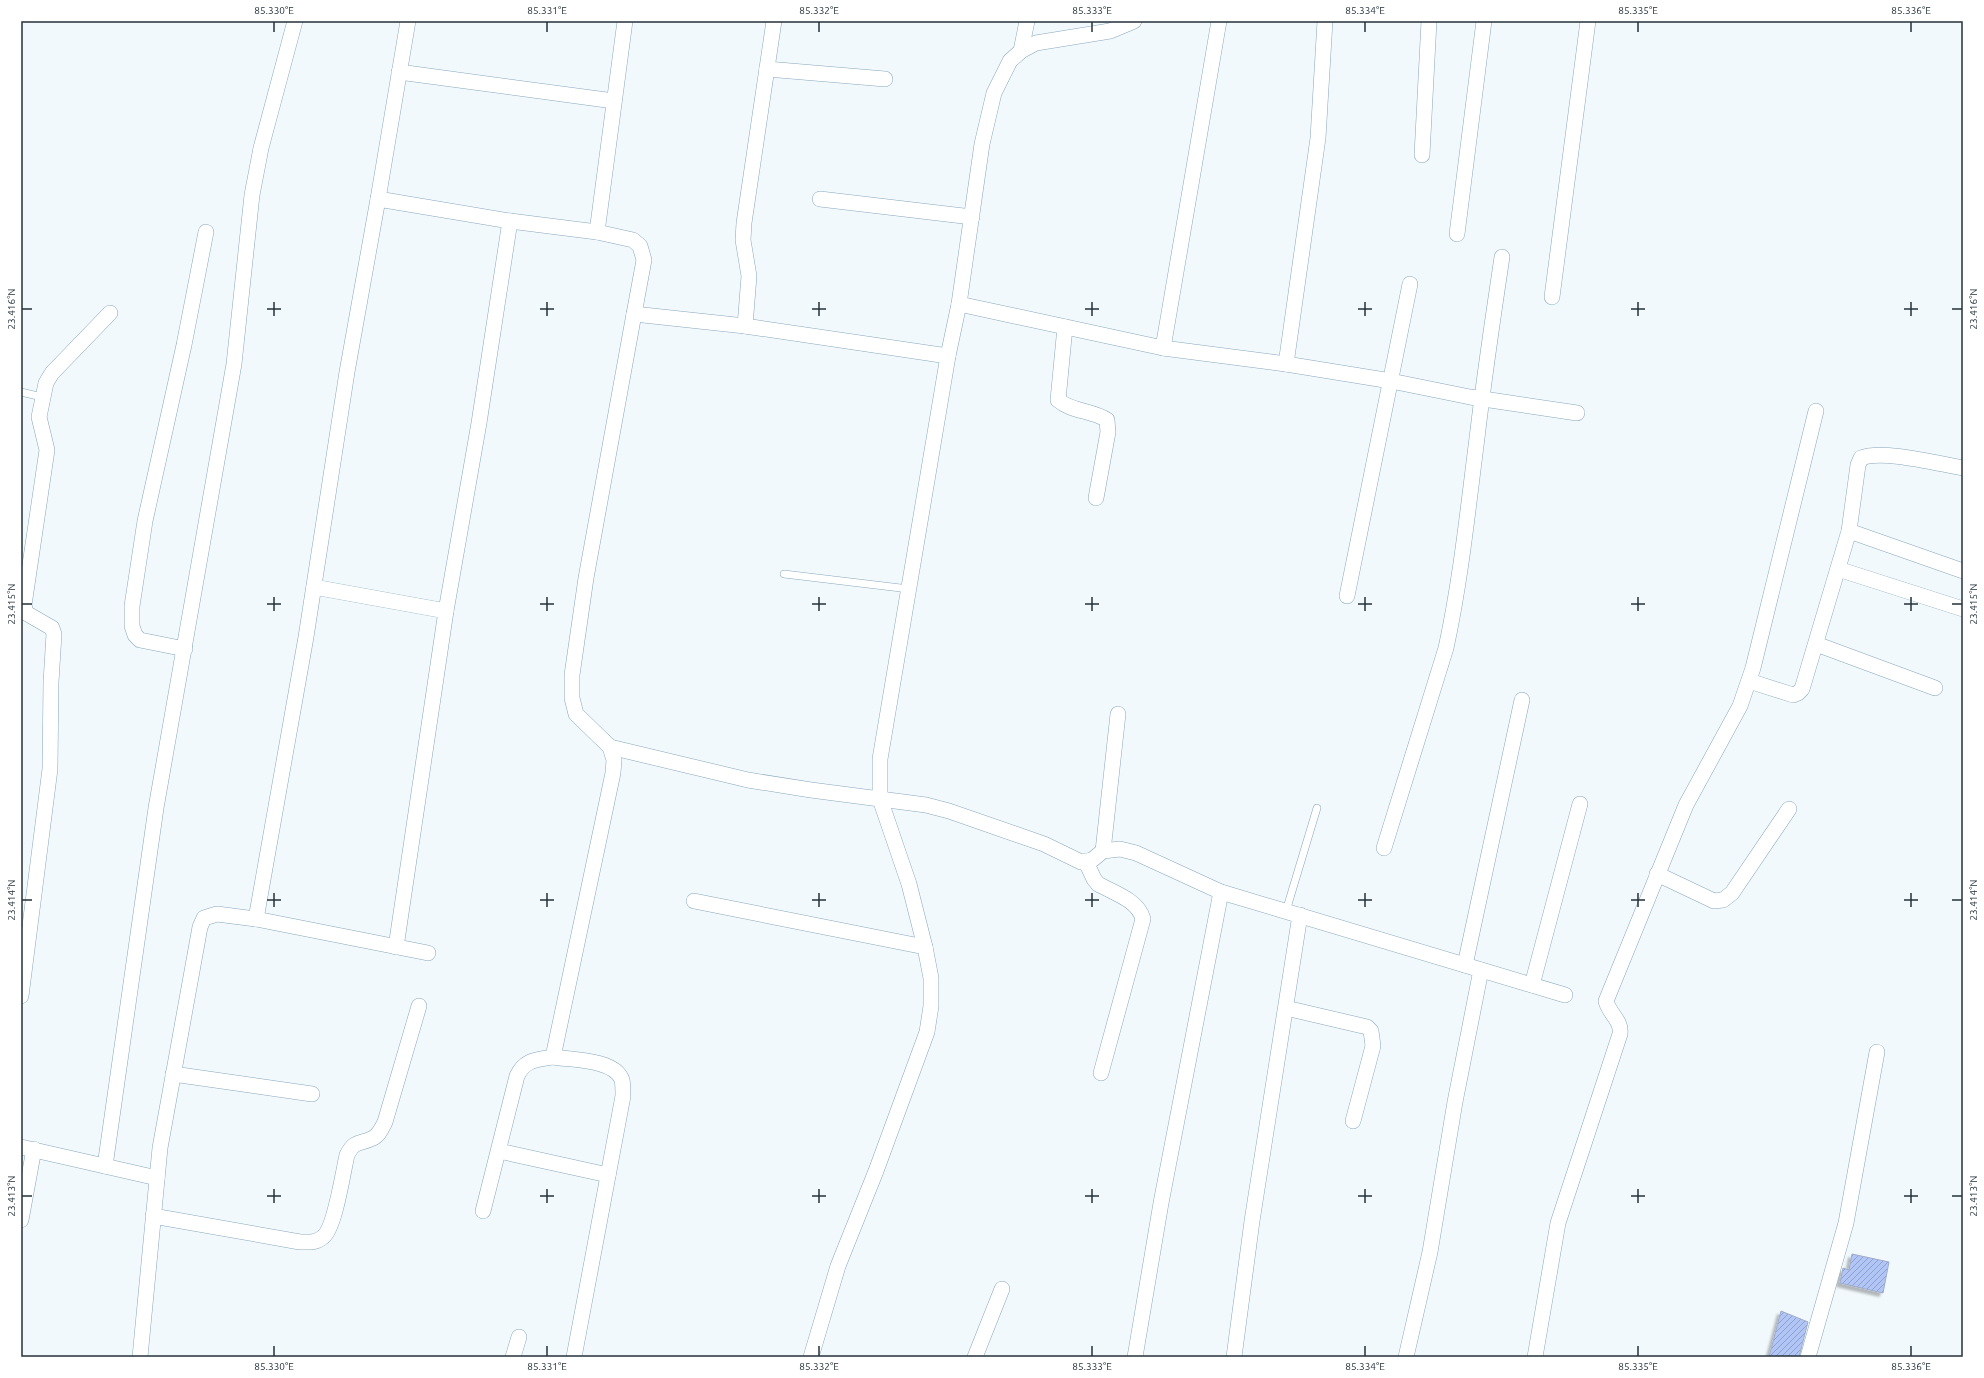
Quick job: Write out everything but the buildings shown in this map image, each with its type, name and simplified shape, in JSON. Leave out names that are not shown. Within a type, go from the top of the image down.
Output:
[{"type":"street","points":[[105,1166],[156,808],[234,364],[252,195],[261,148],[295,21]]},
{"type":"street","points":[[256,919],[272,837],[314,587],[346,372],[378,199],[408,21]]},
{"type":"street","points":[[597,232],[625,21]]},
{"type":"street","points":[[745,326],[749,276],[743,240],[744,223],[774,21]]},
{"type":"street","points":[[1022,51],[1027,21]]},
{"type":"street","points":[[811,1357],[838,1266],[876,1171],[926,1032],[931,1006],[931,978],[925,947],[909,884],[880,799],[880,759],[948,356],[959,304],[982,144],[994,93],[1010,61],[1022,51],[1036,43],[1110,31],[1134,21]]},
{"type":"street","points":[[1163,348],[1219,21]]},
{"type":"street","points":[[1286,364],[1318,138],[1325,21]]},
{"type":"street","points":[[1422,155],[1429,21]]},
{"type":"street","points":[[1457,234],[1484,21]]},
{"type":"street","points":[[1552,298],[1588,21]]},
{"type":"street","points":[[767,69],[885,79]]},
{"type":"street","points":[[399,72],[614,101]]},
{"type":"street","points":[[378,199],[510,221],[597,232],[633,240],[640,246],[644,260],[586,578],[572,675],[572,698],[576,714],[610,747],[614,760],[613,773],[553,1057]]},
{"type":"street","points":[[820,199],[972,216]]},
{"type":"street","points":[[396,947],[446,611],[479,423],[510,221]]},
{"type":"street","points":[[185,649],[140,640],[135,635],[132,626],[132,606],[145,521],[184,344],[206,232]]},
{"type":"street","points":[[1384,848],[1446,648],[1459,581],[1502,257]]},
{"type":"street","points":[[1348,596],[1410,284]]},
{"type":"street","points":[[959,304],[1163,348],[1286,364],[1391,381],[1482,399],[1577,413]]},
{"type":"street","points":[[21,996],[50,769],[50,682],[54,634],[52,628],[26,613],[24,605],[47,450],[39,417],[42,396],[46,383],[52,373],[110,313]]},
{"type":"street","points":[[634,314],[745,326],[948,356]]},
{"type":"street","points":[[1065,327],[1058,400],[1064,405],[1099,415],[1107,420],[1108,432],[1096,498]]},
{"type":"street","points":[[1534,1357],[1558,1223],[1620,1034],[1621,1028],[1618,1021],[1608,1009],[1606,1001],[1686,805],[1740,706],[1748,682],[1816,411]]},
{"type":"street","points":[[1748,682],[1793,695],[1798,693],[1804,684],[1849,531],[1858,465],[1861,458],[1869,454],[1883,454],[1963,468]]},
{"type":"street","points":[[1849,531],[1963,571]]},
{"type":"street","points":[[1838,569],[1963,609]]},
{"type":"street","points":[[314,587],[446,611]]},
{"type":"street","points":[[1816,644],[1935,688]]},
{"type":"street","points":[[1465,965],[1522,700]]},
{"type":"street","points":[[1103,851],[1118,714]]},
{"type":"street","points":[[610,747],[748,780],[926,805],[949,811],[1050,847],[1086,862],[1092,860],[1103,851],[1120,849],[1136,853],[1221,892],[1566,995]]},
{"type":"street","points":[[1532,985],[1580,804]]},
{"type":"street","points":[[1657,874],[1714,901],[1723,900],[1732,894],[1789,809]]},
{"type":"street","points":[[1086,862],[1098,884],[1135,904],[1141,912],[1143,919],[1101,1073]]},
{"type":"street","points":[[1135,1357],[1161,1203],[1221,892]]},
{"type":"street","points":[[694,900],[925,947]]},
{"type":"street","points":[[1234,1357],[1251,1229],[1286,1008],[1293,913]]},
{"type":"street","points":[[140,1357],[160,1148],[200,927],[204,918],[217,914],[256,919],[428,954]]},
{"type":"street","points":[[1406,1357],[1430,1252],[1455,1102],[1481,970]]},
{"type":"street","points":[[153,1216],[300,1242],[314,1243],[322,1238],[331,1226],[346,1155],[351,1146],[373,1138],[380,1132],[385,1122],[419,1006]]},
{"type":"street","points":[[1286,1008],[1367,1027],[1372,1031],[1373,1046],[1353,1121]]},
{"type":"street","points":[[1808,1357],[1846,1223],[1877,1052]]},
{"type":"street","points":[[483,1211],[517,1076],[522,1067],[529,1062],[553,1057],[607,1065],[616,1070],[622,1080],[623,1096],[574,1357]]},
{"type":"street","points":[[173,1074],[312,1094]]},
{"type":"street","points":[[21,1220],[27,1148],[157,1178]]},
{"type":"street","points":[[498,1151],[608,1175]]},
{"type":"street","points":[[975,1357],[1002,1289]]},
{"type":"street","points":[[513,1357],[519,1337]]},
{"type":"lane","points":[[21,392],[42,396]]},
{"type":"lane","points":[[784,574],[909,589]]},
{"type":"lane","points":[[1293,913],[1317,808]]}]
